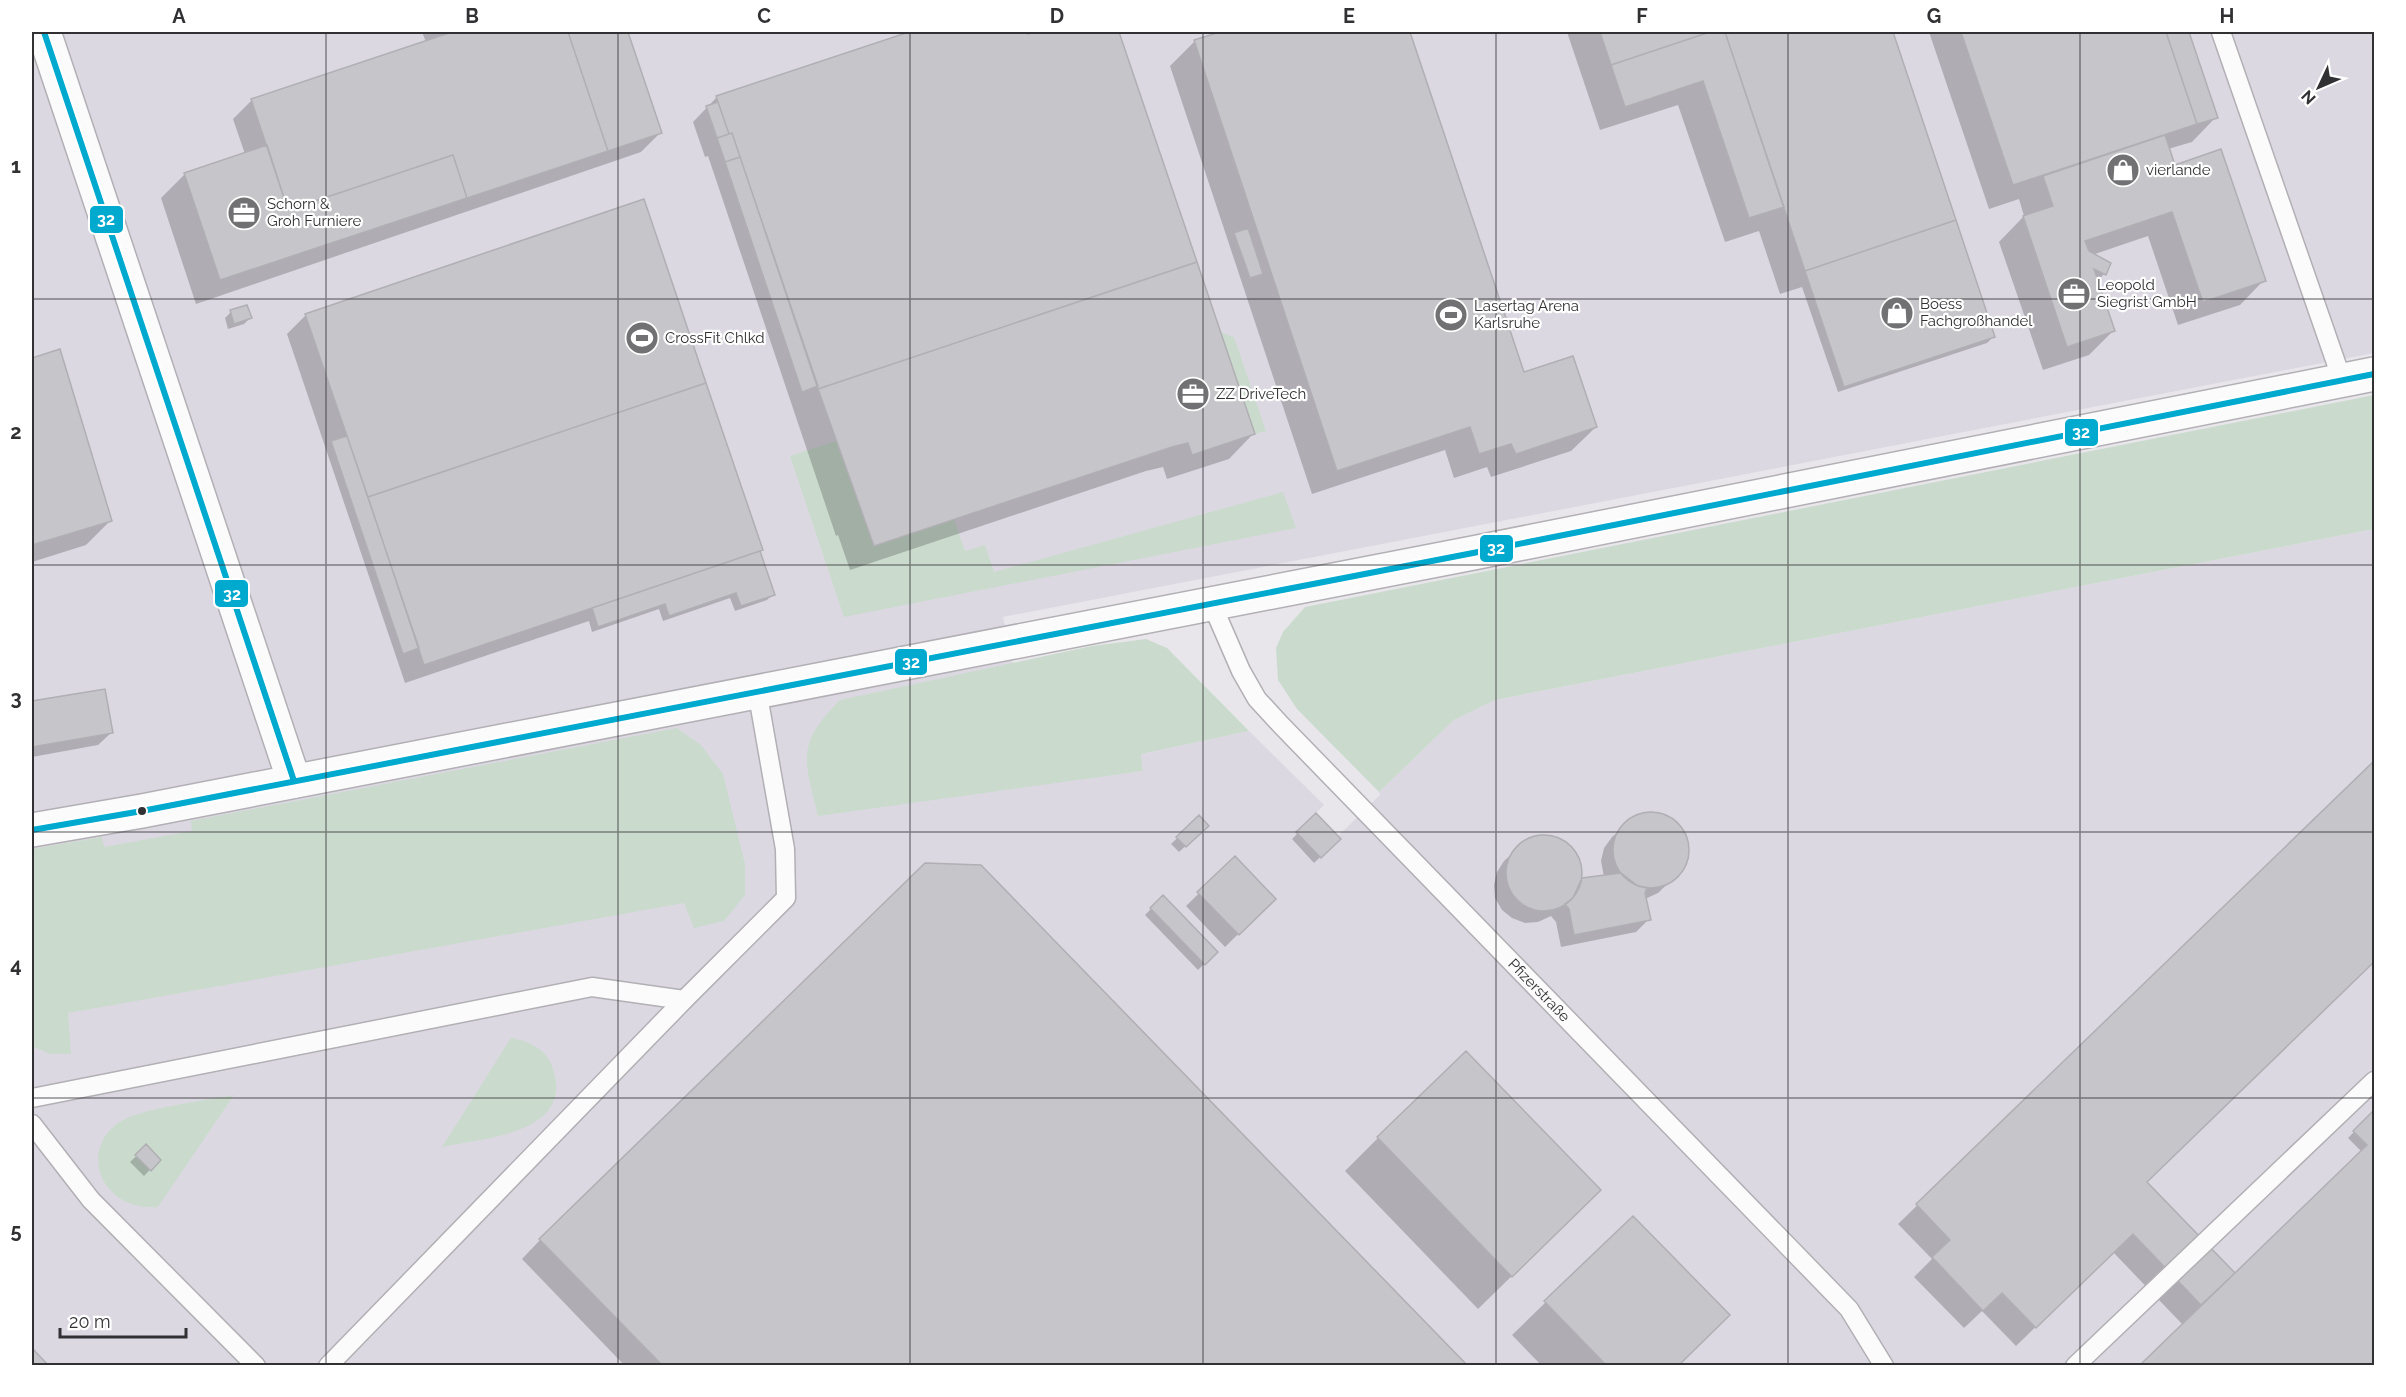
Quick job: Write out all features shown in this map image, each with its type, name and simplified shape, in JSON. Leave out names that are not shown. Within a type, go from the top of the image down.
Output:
[{"type":"main road","points":[[44,32],[294,781]]},
{"type":"main road","points":[[32,830],[294,781],[2374,374]]},
{"type":"lane","points":[[2221,32],[2342,380]]},
{"type":"lane","name":"Pfizerstraße","points":[[1211,602],[1241,671],[1257,699],[1363,812],[1849,1309],[1884,1365]]},
{"type":"lane","points":[[328,1365],[786,898],[785,849],[757,690]]},
{"type":"lane","points":[[32,1098],[592,987],[684,1000]]},
{"type":"lane","points":[[2076,1365],[2374,1081]]},
{"type":"lane","points":[[32,1124],[91,1200],[256,1365]]},
{"type":"shaded area","points":[[32,32],[2374,32],[2374,353],[1003,617],[1038,784],[1143,771],[1141,754],[1249,731],[1324,805],[1316,813],[1338,836],[1380,795],[1379,792],[1454,720],[1495,700],[2374,529],[2374,1365],[32,1365]]},
{"type":"green space","points":[[1220,332],[1234,337],[1266,431],[1255,434]]},
{"type":"green space","points":[[2374,395],[2374,529],[1495,700],[1454,720],[1379,792],[1297,709],[1278,680],[1276,648],[1283,632],[1305,607]]},
{"type":"green space","points":[[836,441],[874,546],[954,519],[965,551],[985,545],[994,572],[1283,492],[1296,528],[844,617],[790,456]]},
{"type":"green space","points":[[1146,639],[1167,648],[1249,731],[1141,754],[1143,771],[818,816],[809,780],[807,753],[816,729],[840,700],[1092,646]]},
{"type":"green space","points":[[677,728],[701,745],[723,774],[745,864],[745,895],[724,921],[694,928],[684,903],[68,1013],[71,1054],[50,1054],[32,1046],[32,849],[102,837],[104,847],[192,831],[191,821]]},
{"type":"green space","points":[[511,1038],[536,1047],[550,1062],[556,1091],[550,1107],[538,1120],[521,1129],[501,1136],[442,1147]]},
{"type":"green space","points":[[234,1095],[158,1207],[137,1206],[121,1199],[108,1188],[101,1174],[98,1159],[101,1144],[110,1130],[135,1115]],"holes":[[[145,1145],[161,1160],[151,1171],[135,1155]]]},
{"type":"building","points":[[452,32],[568,32],[608,151],[467,198],[453,155],[288,210],[251,99]]},
{"type":"building","points":[[568,32],[628,32],[662,133],[608,151]]},
{"type":"building","points":[[909,32],[1027,32],[1028,34],[1035,32],[1119,32],[1197,262],[818,389],[732,133],[729,134],[716,96]]},
{"type":"building","points":[[1220,32],[1410,32],[1524,372],[1573,356],[1597,427],[1516,454],[1511,444],[1479,454],[1470,427],[1337,471],[1194,40]]},
{"type":"building","points":[[1600,32],[1710,32],[1611,65]]},
{"type":"building","points":[[1710,32],[1725,32],[1784,207],[1749,218],[1703,81],[1625,107],[1611,65]]},
{"type":"building","points":[[1725,32],[1893,32],[1956,220],[1805,271]]},
{"type":"building","points":[[1961,32],[2166,32],[2197,124],[2013,185]]},
{"type":"building","points":[[2166,32],[2189,32],[2218,118],[2197,124]]},
{"type":"building","points":[[718,102],[729,134],[717,138],[706,106]]},
{"type":"building","points":[[732,133],[740,157],[725,162],[717,138]]},
{"type":"building","points":[[2165,135],[2175,165],[2221,149],[2266,281],[2203,302],[2172,212],[2085,241],[2089,251],[2111,263],[2106,275],[2094,269],[2115,331],[2067,347],[2023,216],[2053,206],[2043,176]]},
{"type":"building","points":[[267,145],[288,210],[453,155],[467,198],[220,280],[184,173]]},
{"type":"building","points":[[740,157],[818,386],[802,392],[725,162]]},
{"type":"building","points":[[644,199],[706,383],[368,497],[305,314]]},
{"type":"building","points":[[1956,220],[1995,337],[1844,387],[1805,271]]},
{"type":"building","points":[[1248,228],[1263,274],[1250,278],[1234,233]]},
{"type":"building","points":[[1197,262],[1255,434],[1192,455],[1188,443],[1172,447],[874,546],[818,389]]},
{"type":"building","points":[[247,305],[252,318],[234,324],[230,310]]},
{"type":"building","points":[[60,349],[112,521],[32,545],[32,358]]},
{"type":"building","points":[[706,383],[763,550],[424,665],[368,497]]},
{"type":"building","points":[[347,436],[419,648],[403,654],[331,441]]},
{"type":"building","points":[[760,551],[775,595],[741,606],[736,593],[669,616],[665,604],[598,627],[592,608]]},
{"type":"building","points":[[105,689],[113,733],[32,747],[32,701]]},
{"type":"building","points":[[2374,761],[2374,962],[2147,1182],[2235,1273],[2201,1305],[2133,1234],[2036,1328],[2002,1293],[1983,1311],[1932,1257],[1950,1240],[1916,1204]]},
{"type":"building","points":[[1651,812],[1665,815],[1678,823],[1686,836],[1689,850],[1686,864],[1678,877],[1665,885],[1651,888],[1637,885],[1624,877],[1616,864],[1613,850],[1616,836],[1624,823],[1637,815]]},
{"type":"building","points":[[1316,813],[1341,839],[1321,858],[1296,832]]},
{"type":"building","points":[[1199,815],[1209,826],[1186,847],[1176,837]]},
{"type":"building","points":[[1544,835],[1558,838],[1571,846],[1579,859],[1582,873],[1579,887],[1571,900],[1558,908],[1544,911],[1530,908],[1517,900],[1509,887],[1506,873],[1509,859],[1517,846],[1530,838]]},
{"type":"building","points":[[1235,856],[1276,899],[1239,935],[1197,892]]},
{"type":"building","points":[[925,863],[981,865],[1468,1366],[663,1366],[539,1239]]},
{"type":"building","points":[[1621,873],[1638,886],[1647,888],[1645,893],[1651,920],[1574,935],[1569,909],[1565,904],[1573,898],[1582,878]]},
{"type":"building","points":[[1163,895],[1218,952],[1205,965],[1150,908]]},
{"type":"building","points":[[1466,1051],[1601,1190],[1512,1277],[1377,1137]]},
{"type":"building","points":[[2374,1110],[2374,1366],[2139,1366],[2367,1145],[2353,1131]]},
{"type":"building","points":[[146,1144],[161,1160],[151,1171],[135,1155]]},
{"type":"building","points":[[1633,1216],[1730,1315],[1678,1366],[1607,1366],[1544,1301]]},
{"type":"building","points":[[32,1348],[49,1366],[32,1366]]},
{"type":"transit line","name":"32","points":[[44,32],[294,781]]},
{"type":"transit line","name":"32","points":[[32,830],[142,811],[1473,553],[2374,374]]},
{"type":"place","name":"vierlande","points":[[2123,170]]},
{"type":"place","name":"Schorn & Groh Furniere","points":[[244,213]]},
{"type":"place","name":"Leopold Siegrist GmbH","points":[[2074,294]]},
{"type":"place","name":"Boess Fachgroßhandel","points":[[1897,313]]},
{"type":"place","name":"Lasertag Arena Karlsruhe","points":[[1451,315]]},
{"type":"place","name":"CrossFit Chlkd","points":[[642,338]]},
{"type":"place","name":"ZZ DriveTech","points":[[1193,394]]}]
